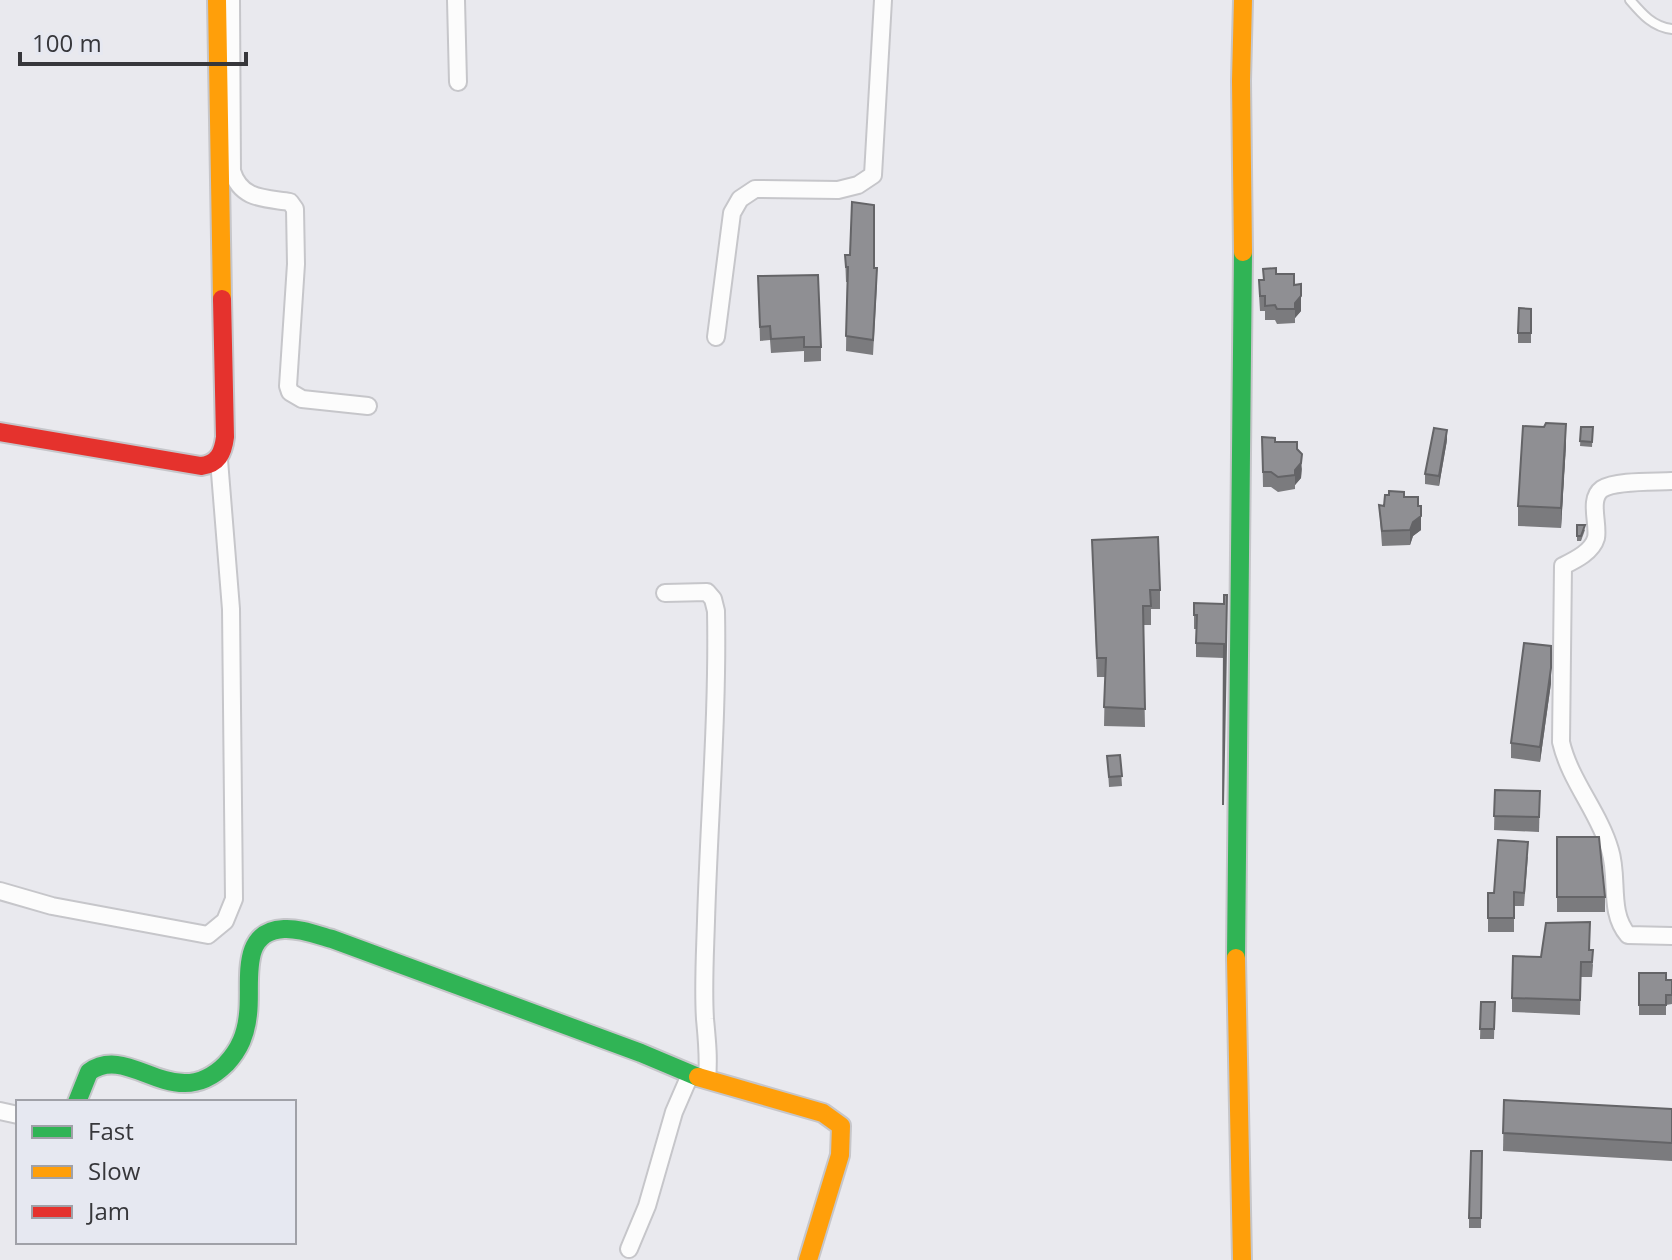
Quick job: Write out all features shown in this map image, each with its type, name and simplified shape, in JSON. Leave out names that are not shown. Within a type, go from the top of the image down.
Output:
[{"type":"street","points":[[0,891],[52,906],[208,935],[225,921],[234,899],[231,609],[219,460],[225,437],[217,0]]},
{"type":"street","points":[[231,0],[231,157],[234,178],[239,187],[249,194],[266,200],[290,202],[295,209],[296,264],[290,392],[302,399],[368,406]]},
{"type":"street","points":[[456,0],[458,82]]},
{"type":"street","points":[[716,337],[732,213],[740,199],[755,189],[838,190],[858,185],[873,175],[883,0]]},
{"type":"street","points":[[1242,1260],[1236,967],[1244,321],[1243,0]]},
{"type":"street","points":[[0,432],[201,466],[219,460]]},
{"type":"street","points":[[1672,481],[1616,484],[1601,489],[1595,498],[1596,539],[1582,557],[1563,566],[1561,742],[1566,763],[1611,851],[1620,925],[1628,935],[1672,936]]},
{"type":"street","points":[[629,1249],[647,1206],[674,1112],[709,1060],[705,959],[708,843],[714,770],[716,611],[713,599],[707,592],[665,593]]},
{"type":"street","points":[[78,1100],[91,1069],[97,1067],[119,1067],[181,1085],[201,1083],[219,1071],[242,1042],[250,999],[248,960],[252,947],[260,938],[281,929],[291,929],[332,939],[698,1077],[823,1113],[841,1126],[840,1155],[808,1260]]},
{"type":"lane","points":[[1630,0],[1646,19],[1672,29]]},
{"type":"building","points":[[852,202],[874,205],[874,268],[877,268],[873,340],[846,336],[848,267],[845,255],[850,255]]},
{"type":"building","points":[[1276,268],[1276,274],[1294,274],[1294,285],[1301,284],[1301,296],[1295,303],[1295,309],[1265,306],[1265,296],[1260,296],[1259,280],[1264,280],[1263,269]]},
{"type":"building","points":[[818,275],[821,347],[804,347],[804,337],[771,339],[770,326],[760,327],[758,276]]},
{"type":"building","points":[[1519,308],[1531,309],[1531,333],[1518,333]]},
{"type":"building","points":[[1546,423],[1566,424],[1561,508],[1518,506],[1523,426],[1544,427]]},
{"type":"building","points":[[1581,427],[1593,427],[1592,442],[1580,441]]},
{"type":"building","points":[[1434,428],[1447,430],[1439,476],[1425,474]]},
{"type":"building","points":[[1262,437],[1275,438],[1275,442],[1297,442],[1297,449],[1302,454],[1295,475],[1278,477],[1271,472],[1263,472]]},
{"type":"building","points":[[1389,491],[1404,492],[1404,497],[1418,497],[1421,516],[1413,522],[1410,530],[1382,531],[1379,505],[1384,506],[1385,495],[1389,495]]},
{"type":"building","points":[[1577,525],[1585,525],[1581,536],[1577,536]]},
{"type":"building","points":[[1158,537],[1160,590],[1150,590],[1151,606],[1143,606],[1145,709],[1104,707],[1106,658],[1097,658],[1092,540]]},
{"type":"building","points":[[1224,595],[1227,595],[1223,805],[1224,644],[1196,643],[1194,603],[1224,604]]},
{"type":"building","points":[[1524,643],[1551,646],[1540,747],[1511,743]]},
{"type":"building","points":[[1120,755],[1122,776],[1109,777],[1107,756]]},
{"type":"building","points":[[1495,790],[1540,791],[1539,817],[1494,816]]},
{"type":"building","points":[[1557,837],[1599,837],[1605,897],[1557,897]]},
{"type":"building","points":[[1498,840],[1528,842],[1524,893],[1514,892],[1514,918],[1488,918],[1488,893],[1494,893]]},
{"type":"building","points":[[1590,922],[1592,962],[1581,962],[1580,1000],[1512,998],[1513,956],[1541,957],[1546,923]]},
{"type":"building","points":[[1639,973],[1666,973],[1666,980],[1672,980],[1672,995],[1666,995],[1666,1005],[1639,1005]]},
{"type":"building","points":[[1481,1002],[1495,1002],[1494,1029],[1480,1029]]},
{"type":"building","points":[[1504,1100],[1672,1109],[1672,1143],[1503,1133]]},
{"type":"building","points":[[1471,1151],[1482,1151],[1481,1218],[1469,1218]]},
{"type":"traffic: fast","points":[[1236,958],[1243,252]]},
{"type":"traffic: fast","points":[[78,1100],[89,1072],[105,1065],[120,1065],[171,1081],[188,1083],[207,1078],[226,1064],[239,1047],[246,1028],[253,949],[269,932],[284,929],[332,939],[698,1077]]},
{"type":"traffic: slow","points":[[217,0],[222,299]]},
{"type":"traffic: slow","points":[[1243,0],[1243,252]]},
{"type":"traffic: slow","points":[[1236,958],[1242,1260]]},
{"type":"traffic: slow","points":[[698,1077],[823,1113],[841,1126],[840,1155],[808,1260]]},
{"type":"traffic: jam","points":[[0,432],[201,466],[212,463],[221,453],[225,437],[222,299]]}]
